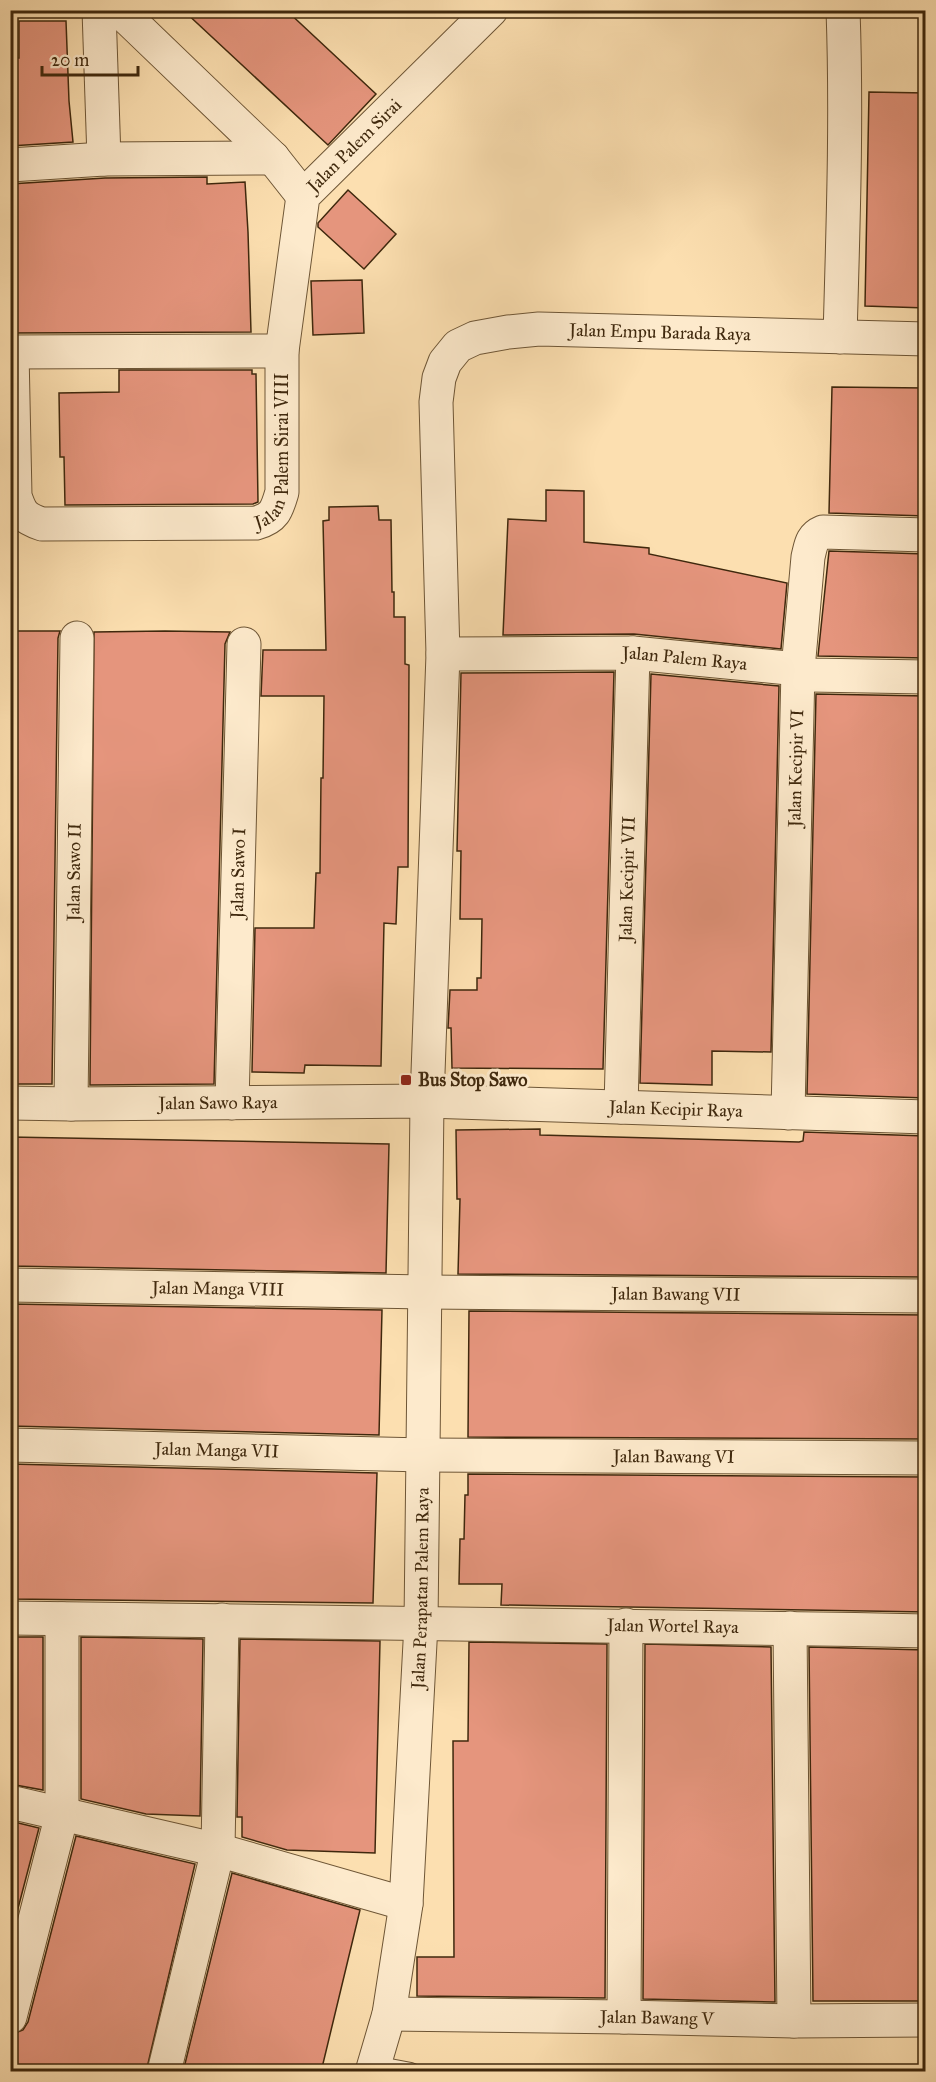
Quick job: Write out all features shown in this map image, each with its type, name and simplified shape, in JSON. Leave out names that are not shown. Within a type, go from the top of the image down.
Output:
[{"type":"street","points":[[99,10],[104,159]]},
{"type":"street","points":[[119,10],[273,158],[303,196]]},
{"type":"street","name":"Jalan Palem Sirai","points":[[282,351],[303,196],[491,10]]},
{"type":"street","points":[[840,337],[845,138],[843,10]]},
{"type":"street","points":[[10,165],[104,159],[273,158]]},
{"type":"street","name":"Jalan Empu Barada Raya","points":[[443,654],[436,402],[439,378],[445,362],[458,346],[475,338],[539,329],[926,339]]},
{"type":"street","name":"Jalan Palem Sirai VIII","points":[[282,351],[282,492],[277,509],[267,520],[256,523],[42,524],[28,519],[20,511],[15,496],[11,352],[282,351]]},
{"type":"street","name":"Jalan Kecipir VI","points":[[788,1113],[798,669],[811,540],[823,532],[926,535]]},
{"type":"street","name":"Jalan Sawo II","points":[[71,1104],[77,638]]},
{"type":"street","name":"Jalan Sawo I","points":[[232,1103],[244,644]]},
{"type":"street","name":"Jalan Palem Raya","points":[[443,654],[633,653],[798,669],[810,675],[926,677]]},
{"type":"street","name":"Jalan Kecipir VII","points":[[621,1107],[633,653]]},
{"type":"street","name":"Jalan Perapatan Palem Raya","points":[[373,2068],[389,2014],[406,1904],[421,1624],[427,1101],[443,654]]},
{"type":"street","name":"Jalan Sawo Raya","points":[[10,1103],[427,1101]]},
{"type":"street","name":"Jalan Kecipir Raya","points":[[427,1101],[926,1117]]},
{"type":"street","name":"Jalan Manga VIII","points":[[10,1285],[426,1292]]},
{"type":"street","name":"Jalan Bawang VII","points":[[426,1292],[926,1296]]},
{"type":"street","name":"Jalan Manga VII","points":[[10,1445],[424,1455]]},
{"type":"street","name":"Jalan Bawang VI","points":[[424,1455],[926,1458]]},
{"type":"street","name":"Jalan Wortel Raya","points":[[10,1618],[926,1631]]},
{"type":"street","points":[[10,2017],[62,1814],[62,1619]]},
{"type":"street","points":[[164,2072],[218,1850],[222,1620]]},
{"type":"street","points":[[624,2017],[626,1625]]},
{"type":"street","points":[[790,1628],[794,2021]]},
{"type":"street","points":[[10,1802],[218,1850],[406,1904]]},
{"type":"street","name":"Jalan Bawang V","points":[[389,2014],[794,2021],[926,2020]]},
{"type":"lane","points":[[373,2068],[411,2072]]},
{"type":"building","points":[[183,10],[286,10],[376,94],[328,145]]},
{"type":"building","points":[[19,21],[66,21],[73,142],[10,146],[10,58],[19,58]]},
{"type":"building","points":[[869,92],[926,93],[926,308],[865,306]]},
{"type":"building","points":[[207,177],[207,184],[245,182],[251,332],[10,333],[10,184],[105,178]]},
{"type":"building","points":[[348,190],[396,234],[364,269],[318,227],[318,223]]},
{"type":"building","points":[[362,280],[364,333],[313,335],[311,281]]},
{"type":"building","points":[[119,370],[252,370],[252,374],[256,374],[258,502],[253,504],[65,505],[64,457],[60,457],[59,393],[119,392]]},
{"type":"building","points":[[832,387],[926,388],[926,516],[829,513]]},
{"type":"building","points":[[546,490],[584,491],[584,542],[649,548],[649,554],[787,583],[781,649],[634,634],[503,635],[508,519],[546,521]]},
{"type":"building","points":[[378,506],[379,520],[391,520],[394,617],[405,617],[405,664],[409,665],[408,867],[398,867],[396,924],[384,923],[381,1066],[305,1065],[304,1073],[252,1072],[255,928],[314,928],[316,873],[320,873],[321,778],[323,778],[324,696],[261,696],[263,650],[326,650],[323,521],[329,520],[329,507]]},
{"type":"building","points":[[829,551],[926,554],[926,658],[818,656]]},
{"type":"building","points":[[10,631],[60,631],[58,638],[52,1084],[10,1084]]},
{"type":"building","points":[[94,632],[230,632],[225,644],[214,1084],[90,1085]]},
{"type":"building","points":[[614,672],[603,1069],[452,1068],[451,1028],[448,1028],[450,990],[477,990],[477,978],[481,978],[482,919],[460,919],[461,851],[457,851],[461,673]]},
{"type":"building","points":[[651,674],[779,686],[771,1052],[712,1051],[712,1085],[640,1083]]},
{"type":"building","points":[[816,694],[926,696],[926,1098],[807,1094]]},
{"type":"building","points":[[540,1129],[540,1135],[799,1142],[803,1141],[804,1132],[926,1136],[926,1277],[458,1274],[460,1199],[457,1199],[456,1130]]},
{"type":"building","points":[[10,1137],[389,1144],[386,1273],[10,1266]]},
{"type":"building","points":[[10,1304],[382,1310],[379,1435],[10,1426]]},
{"type":"building","points":[[469,1311],[926,1315],[926,1439],[468,1437]]},
{"type":"building","points":[[10,1464],[377,1473],[373,1603],[10,1599]]},
{"type":"building","points":[[468,1474],[926,1477],[926,1612],[501,1605],[502,1584],[459,1584],[460,1539],[464,1539]]},
{"type":"building","points":[[10,1637],[43,1637],[43,1790],[10,1784]]},
{"type":"building","points":[[81,1637],[203,1639],[200,1816],[146,1814],[81,1799]]},
{"type":"building","points":[[240,1639],[380,1641],[375,1853],[287,1850],[242,1837],[242,1817],[237,1817]]},
{"type":"building","points":[[469,1642],[607,1644],[605,1998],[417,1996],[417,1957],[454,1957],[453,1741],[468,1741]]},
{"type":"building","points":[[645,1644],[771,1647],[775,2002],[643,1999]]},
{"type":"building","points":[[809,1647],[926,1650],[926,2001],[813,2001]]},
{"type":"building","points":[[10,1821],[39,1828],[10,1939]]},
{"type":"building","points":[[76,1836],[195,1864],[146,2072],[10,2072],[10,2035],[23,2030],[28,2022]]},
{"type":"building","points":[[232,1873],[360,1910],[321,2072],[183,2072]]},
{"type":"place","name":"Bus Stop Sawo","points":[[406,1080]]}]
